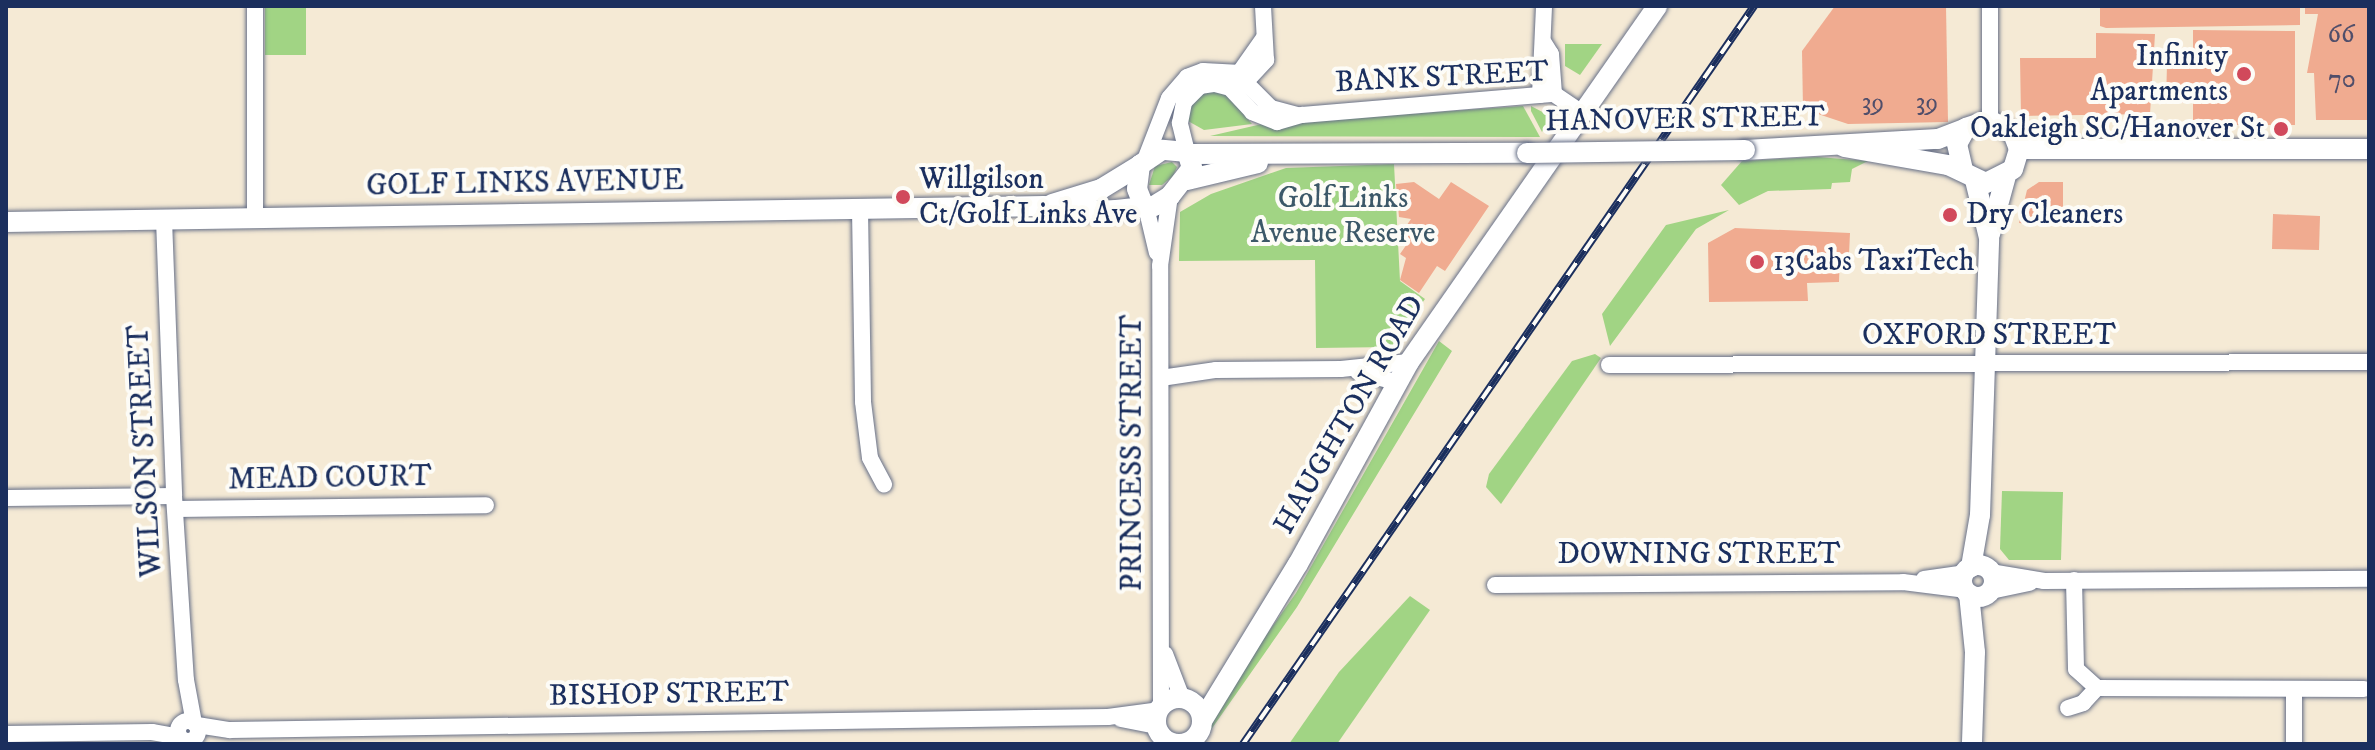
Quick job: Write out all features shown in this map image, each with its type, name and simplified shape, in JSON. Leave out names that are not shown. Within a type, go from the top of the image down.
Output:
[{"type":"street","points":[[255,6],[255,218]]},
{"type":"street","points":[[1237,84],[1203,71],[1177,85],[1143,163],[1137,189],[1145,206],[1170,196],[1187,180],[1192,168],[1180,123],[1184,102],[1200,86],[1237,84],[1266,60],[1263,6]]},
{"type":"street","points":[[1544,6],[1544,43],[1539,54],[1547,94]]},
{"type":"street","name":"HAUGHTON ROAD","points":[[1186,743],[1298,564],[1396,382],[1657,6]]},
{"type":"street","points":[[1990,6],[1990,120]]},
{"type":"street","name":"BANK STREET","points":[[1237,84],[1271,108],[1302,115],[1547,94],[1581,112]]},
{"type":"street","points":[[1989,238],[1957,144],[1966,128],[1990,120],[2006,126],[2019,149]]},
{"type":"street","name":"HANOVER STREET","points":[[1305,152],[1527,153],[1844,147],[1949,138],[1966,128]]},
{"type":"street","name":"HANOVER STREET","points":[[1844,147],[1969,176]]},
{"type":"street","points":[[2019,149],[2369,149]]},
{"type":"street","points":[[1972,744],[1989,238],[2006,176],[2019,149]]},
{"type":"street","points":[[1143,163],[1162,150],[1188,153],[1305,152]]},
{"type":"street","points":[[1187,180],[1305,152]]},
{"type":"street","name":"GOLF LINKS AVENUE","points":[[1044,206],[1093,193],[1143,163]]},
{"type":"street","points":[[1969,176],[2006,176]]},
{"type":"street","name":"PRINCESS STREET","points":[[1160,725],[1157,676],[1162,640],[1160,266],[1170,196]]},
{"type":"street","name":"GOLF LINKS AVENUE","points":[[6,222],[1044,206],[1074,212],[1145,206]]},
{"type":"street","name":"PRINCESS STREET","points":[[1145,206],[1160,266]]},
{"type":"street","points":[[860,209],[865,417],[870,458],[884,484]]},
{"type":"street","name":"WILSON STREET","points":[[164,219],[188,734]]},
{"type":"street","points":[[1160,370],[1341,369],[1409,362]]},
{"type":"street","name":"OXFORD STREET","points":[[1609,365],[2369,362]]},
{"type":"street","points":[[1341,369],[1396,382]]},
{"type":"street","name":"MEAD COURT","points":[[6,498],[486,505]]},
{"type":"street","name":"DOWNING STREET","points":[[1495,585],[2369,579]]},
{"type":"street","points":[[2074,580],[2076,669],[2097,688],[2364,689]]},
{"type":"street","name":"PRINCESS STREET","points":[[1162,640],[1169,676],[1185,699]]},
{"type":"street","name":"HAUGHTON ROAD","points":[[1160,725],[1185,699],[1236,659]]},
{"type":"street","points":[[2068,708],[2083,703],[2097,688]]},
{"type":"street","points":[[2294,690],[2294,744]]},
{"type":"street","points":[[1185,699],[1202,721]]},
{"type":"street","name":"BISHOP STREET","points":[[6,734],[188,734],[230,730],[1108,717],[1160,725]]},
{"type":"street","points":[[1160,725],[1186,743]]},
{"type":"green space","points":[[265,6],[306,6],[306,55],[265,55]]},
{"type":"green space","points":[[1565,44],[1602,44],[1580,75],[1565,66]]},
{"type":"green space","points":[[1213,91],[1228,96],[1252,124],[1204,130],[1188,121],[1188,109],[1201,94]]},
{"type":"green space","points":[[1523,106],[1540,137],[1210,136],[1262,124]]},
{"type":"green space","points":[[1531,106],[1550,116],[1542,132],[1531,111]]},
{"type":"green space","points":[[1818,157],[1868,161],[1852,169],[1850,182],[1832,183],[1831,189],[1768,191],[1739,205],[1721,185],[1742,161]]},
{"type":"green space","points":[[1172,162],[1177,167],[1173,176],[1162,185],[1149,185],[1155,166]]},
{"type":"green space","name":"Golf Links Avenue Reserve","points":[[1394,164],[1400,281],[1425,299],[1391,347],[1316,348],[1315,260],[1179,261],[1180,212],[1211,194],[1286,168]]},
{"type":"green space","points":[[1729,210],[1696,229],[1610,346],[1602,314],[1666,225]]},
{"type":"green space","points":[[1439,341],[1452,351],[1297,607],[1201,744],[1196,744],[1211,713],[1296,593]]},
{"type":"green space","points":[[1595,354],[1601,358],[1501,504],[1486,487],[1489,474],[1572,361]]},
{"type":"green space","points":[[2002,491],[2063,492],[2061,560],[2009,560],[2000,549]]},
{"type":"green space","points":[[1410,596],[1430,610],[1337,744],[1289,744],[1339,672]]},
{"type":"building","points":[[1835,6],[1946,6],[1948,122],[1848,124],[1803,109],[1802,51]]},
{"type":"building","points":[[2100,6],[2300,6],[2300,25],[2106,28],[2100,26]]},
{"type":"building","points":[[2305,6],[2369,6],[2369,120],[2316,120],[2314,73],[2307,73],[2318,14],[2305,14]]},
{"type":"building","name":"Infinity Apartments","points":[[2193,30],[2295,31],[2295,125],[2193,125],[2193,85],[2189,103],[2166,103],[2167,64],[2193,64]]},
{"type":"building","points":[[2096,33],[2155,34],[2150,114],[2021,116],[2020,58],[2096,58]]},
{"type":"building","points":[[1414,182],[1439,199],[1451,182],[1489,206],[1445,271],[1437,266],[1419,293],[1400,280],[1406,258],[1400,254],[1407,244],[1398,238],[1411,219],[1399,217],[1396,184]]},
{"type":"building","points":[[2039,182],[2063,182],[2063,207],[2047,206],[2042,225],[2019,223],[2027,190]]},
{"type":"building","points":[[2273,214],[2320,216],[2319,250],[2272,249]]},
{"type":"building","points":[[1735,228],[1850,233],[1849,255],[1840,254],[1839,282],[1807,283],[1808,301],[1709,302],[1708,243]]},
{"type":"railway","points":[[1243,744],[1754,6]]},
{"type":"place","name":"Infinity Apartments","points":[[2244,74]]},
{"type":"place","name":"Oakleigh SC/Hanover St","points":[[2281,129]]},
{"type":"place","name":"Willgilson Ct/Golf Links Ave","points":[[903,197]]},
{"type":"place","name":"Dry Cleaners","points":[[1950,215]]},
{"type":"place","name":"13Cabs TaxiTech","points":[[1757,262]]}]
